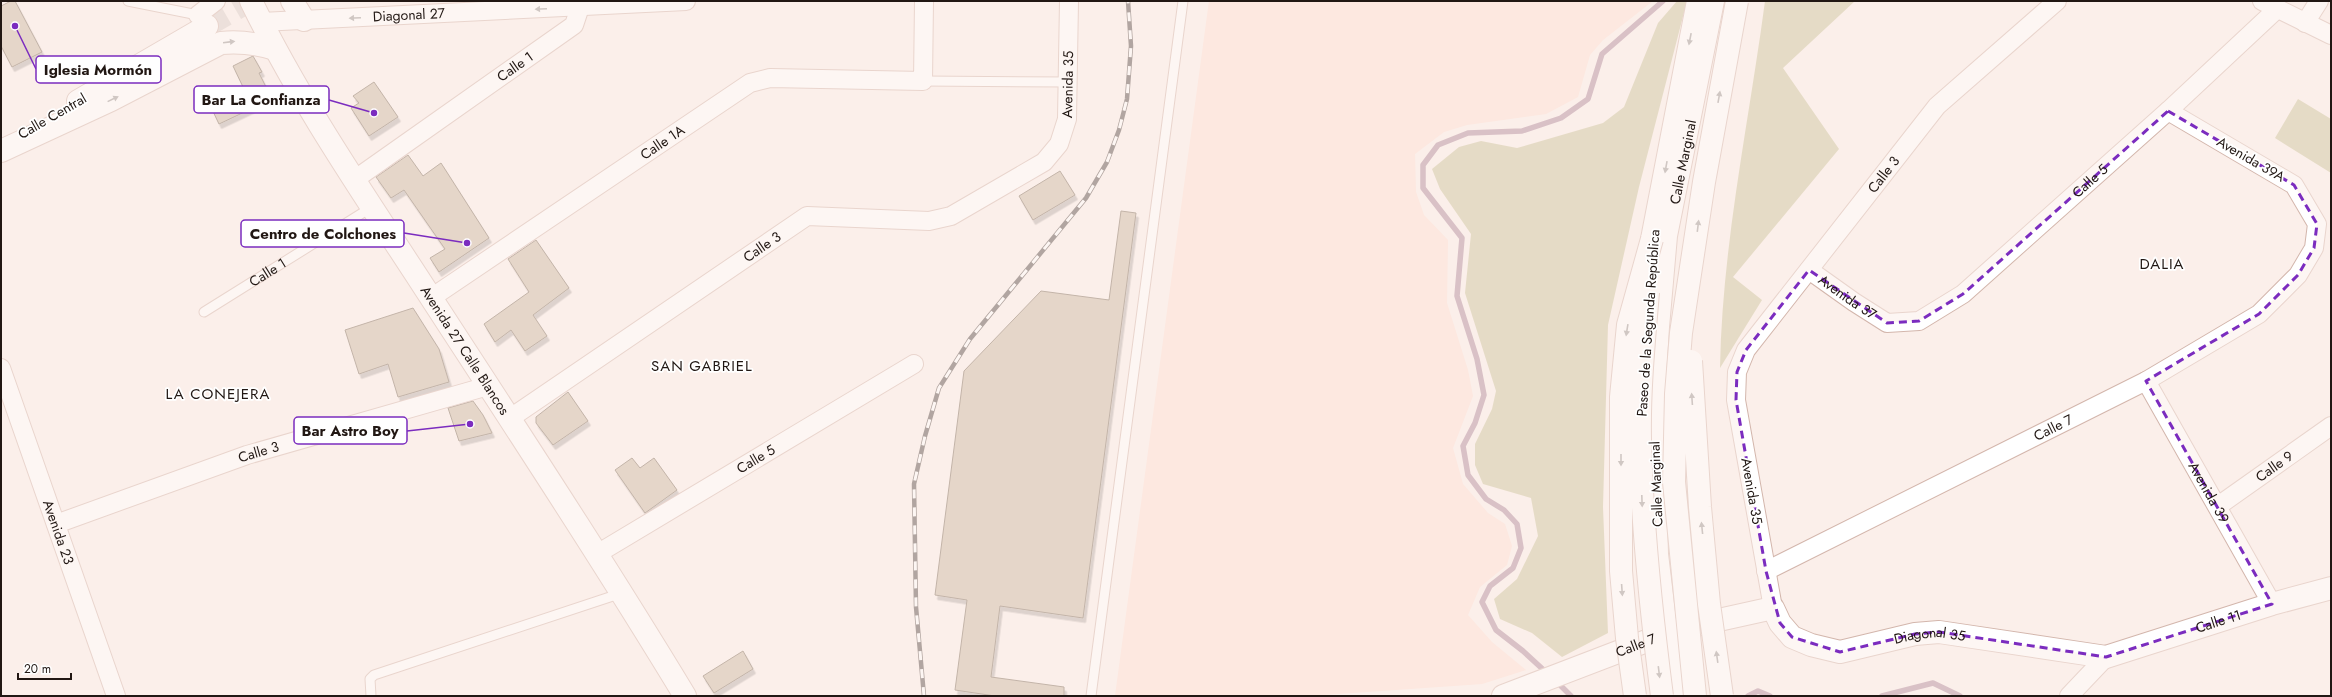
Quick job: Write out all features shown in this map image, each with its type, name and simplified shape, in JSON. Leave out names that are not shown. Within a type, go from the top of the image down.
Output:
[{"type":"main road","name":"Avenida 27 Calle Blancos","points":[[251,1],[275,49],[354,180],[623,593],[685,696]]},
{"type":"main road","points":[[292,1],[304,20]]},
{"type":"main road","name":"Paseo de la Segunda República","points":[[1662,696],[1650,603],[1643,513],[1640,439],[1641,372],[1652,239],[1698,1]]},
{"type":"main road","points":[[1696,696],[1674,482],[1676,394],[1681,333],[1694,259],[1704,182],[1737,1]]},
{"type":"main road","name":"Calle Central","points":[[1,145],[202,20]]},
{"type":"main road","points":[[1,151],[111,100],[221,43],[239,41],[251,42],[275,49]]},
{"type":"main road","points":[[1635,696],[1627,638],[1621,572],[1621,397],[1628,325],[1652,239]]},
{"type":"main road","points":[[1694,259],[1690,378],[1708,589],[1722,696]]},
{"type":"main road","name":"Calle 11","points":[[2106,657],[2272,604],[2331,588]]},
{"type":"main road","name":"Calle 7","points":[[1506,695],[1674,631],[1773,608]]},
{"type":"main road","name":"Diagonal 35","points":[[1773,608],[1780,623],[1792,637],[1811,646],[1840,652],[1915,634],[1939,632],[2106,657]]},
{"type":"street","points":[[202,20],[216,1]]},
{"type":"street","points":[[579,4],[686,1]]},
{"type":"street","points":[[923,81],[924,1]]},
{"type":"street","name":"Avenida 35","points":[[1044,162],[1059,144],[1067,119],[1069,1]]},
{"type":"street","name":"Calle Marginal","points":[[1676,696],[1678,672],[1674,631],[1665,473],[1664,404],[1682,224],[1705,59],[1715,1]]},
{"type":"street","name":"Calle 3","points":[[1737,372],[1746,350],[1937,106],[2057,1]]},
{"type":"street","points":[[2305,23],[2319,1]]},
{"type":"street","name":"Diagonal 27","points":[[261,22],[579,4]]},
{"type":"street","name":"Calle 1","points":[[354,180],[574,25],[579,4]]},
{"type":"street","points":[[2269,5],[2331,35]]},
{"type":"street","name":"Calle 5","points":[[1887,323],[1919,321],[1963,294],[2168,111],[2269,5]]},
{"type":"street","name":"Calle 1A","points":[[431,298],[750,83],[770,78],[923,81]]},
{"type":"street","name":"Avenida 39A","points":[[2168,111],[2294,185],[2317,224],[2314,248]]},
{"type":"street","name":"Calle 3","points":[[509,419],[807,216],[929,221],[951,216],[1044,162]]},
{"type":"street","name":"Calle 7","points":[[1766,571],[2146,381],[2259,314],[2298,275],[2314,248]]},
{"type":"street","name":"Avenida 37","points":[[1809,270],[1887,323]]},
{"type":"street","name":"Calle 5","points":[[597,554],[914,364]]},
{"type":"street","name":"Avenida 23","points":[[1,368],[116,696]]},
{"type":"street","name":"Avenida 35","points":[[1737,372],[1736,400],[1773,608]]},
{"type":"street","name":"Avenida 39","points":[[2146,381],[2272,604]]},
{"type":"street","name":"Calle 3","points":[[56,524],[247,455],[488,386]]},
{"type":"street","name":"Calle 9","points":[[2218,506],[2331,426]]},
{"type":"street","points":[[2069,696],[2106,657]]},
{"type":"street","name":"Calle Marginal","points":[[1678,672],[1687,696]]},
{"type":"lane","points":[[128,1],[202,20]]},
{"type":"lane","points":[[1091,696],[1183,1]]},
{"type":"lane","points":[[923,81],[1068,82]]},
{"type":"lane","name":"Calle 1","points":[[204,312],[372,207]]},
{"type":"lane","points":[[372,696],[370,679],[374,675],[623,593]]},
{"type":"highlighted area","points":[[2168,111],[2294,185],[2317,224],[2314,248],[2298,275],[2259,314],[2146,381],[2272,604],[2106,657],[1939,632],[1915,634],[1840,652],[1792,637],[1780,623],[1766,571],[1736,400],[1737,372],[1746,350],[1809,270],[1887,323],[1919,321],[1963,294]]},
{"type":"shaded area","points":[[1209,1],[1653,1],[1603,40],[1590,55],[1578,97],[1546,114],[1467,125],[1444,132],[1415,154],[1416,192],[1424,215],[1448,240],[1447,303],[1468,370],[1473,396],[1453,448],[1463,484],[1488,513],[1505,524],[1512,546],[1507,565],[1480,587],[1468,615],[1492,642],[1526,670],[1482,684],[1309,696],[1115,696]]},
{"type":"shaded area","points":[[1677,1],[1687,1],[1639,187],[1608,325],[1603,507],[1608,633],[1562,657],[1532,633],[1500,619],[1494,599],[1517,579],[1538,536],[1531,498],[1483,484],[1475,465],[1475,444],[1492,409],[1496,391],[1465,293],[1471,234],[1440,189],[1432,169],[1459,147],[1481,141],[1517,148],[1603,123],[1624,107],[1658,23]]},
{"type":"shaded area","points":[[1765,1],[1855,1],[1783,68],[1839,149],[1733,277],[1762,300],[1720,368],[1722,322],[1731,230]]},
{"type":"shaded area","points":[[2298,99],[2331,119],[2331,173],[2275,138]]},
{"type":"building","points":[[11,1],[15,1],[42,52],[12,67],[1,46],[1,6]]},
{"type":"building","points":[[253,56],[262,72],[259,73],[272,99],[219,124],[210,105],[244,89],[233,66]]},
{"type":"building","points":[[374,82],[398,117],[369,136],[351,108],[359,103],[353,96]]},
{"type":"building","points":[[408,155],[423,176],[441,163],[489,238],[439,272],[430,258],[445,249],[404,190],[391,198],[376,177]]},
{"type":"building","points":[[1060,171],[1075,195],[1033,220],[1019,196]]},
{"type":"building","points":[[1121,211],[1136,213],[1083,618],[1000,606],[991,677],[1064,687],[1064,696],[995,696],[955,690],[967,600],[935,595],[964,371],[1041,291],[1109,300]]},
{"type":"building","points":[[536,240],[569,288],[533,315],[547,336],[525,351],[511,330],[495,342],[484,324],[529,292],[508,259]]},
{"type":"building","points":[[413,308],[439,349],[449,382],[398,397],[388,364],[359,374],[345,330]]},
{"type":"building","points":[[568,392],[588,421],[553,445],[536,423],[536,417]]},
{"type":"building","points":[[473,401],[483,415],[492,433],[459,441],[448,408]]},
{"type":"building","points":[[632,458],[640,468],[654,458],[677,490],[645,513],[615,470]]},
{"type":"building","points":[[743,651],[753,669],[714,693],[703,676]]},
{"type":"waterway","points":[[1548,674],[1523,651],[1496,630],[1482,602],[1490,586],[1513,568],[1521,548],[1517,524],[1504,510],[1486,499],[1468,475],[1463,446],[1475,423],[1484,395],[1477,359],[1457,296],[1462,238],[1423,188],[1423,165],[1438,145],[1468,133],[1522,131],[1561,118],[1588,99],[1602,54],[1663,1]]},
{"type":"waterway","points":[[1556,681],[1571,696]]},
{"type":"waterway","points":[[1882,696],[1933,683],[1960,696]]},
{"type":"waterway","points":[[1748,696],[1758,691],[1770,696]]},
{"type":"tunnel","points":[[207,26],[250,1]]},
{"type":"railway","points":[[924,696],[916,607],[914,484],[925,436],[939,388],[970,339],[1086,198],[1107,162],[1119,130],[1127,99],[1131,46],[1128,1]]},
{"type":"place","name":"Iglesia Mormón","points":[[15,26]]},
{"type":"place","name":"Bar La Confianza","points":[[374,113]]},
{"type":"place","name":"Centro de Colchones","points":[[467,243]]},
{"type":"place","name":"Bar Astro Boy","points":[[470,424]]},
{"type":"district","name":"DALIA","points":[[2162,264]]},
{"type":"district","name":"SAN GABRIEL","points":[[702,366]]},
{"type":"district","name":"LA CONEJERA","points":[[218,394]]}]
